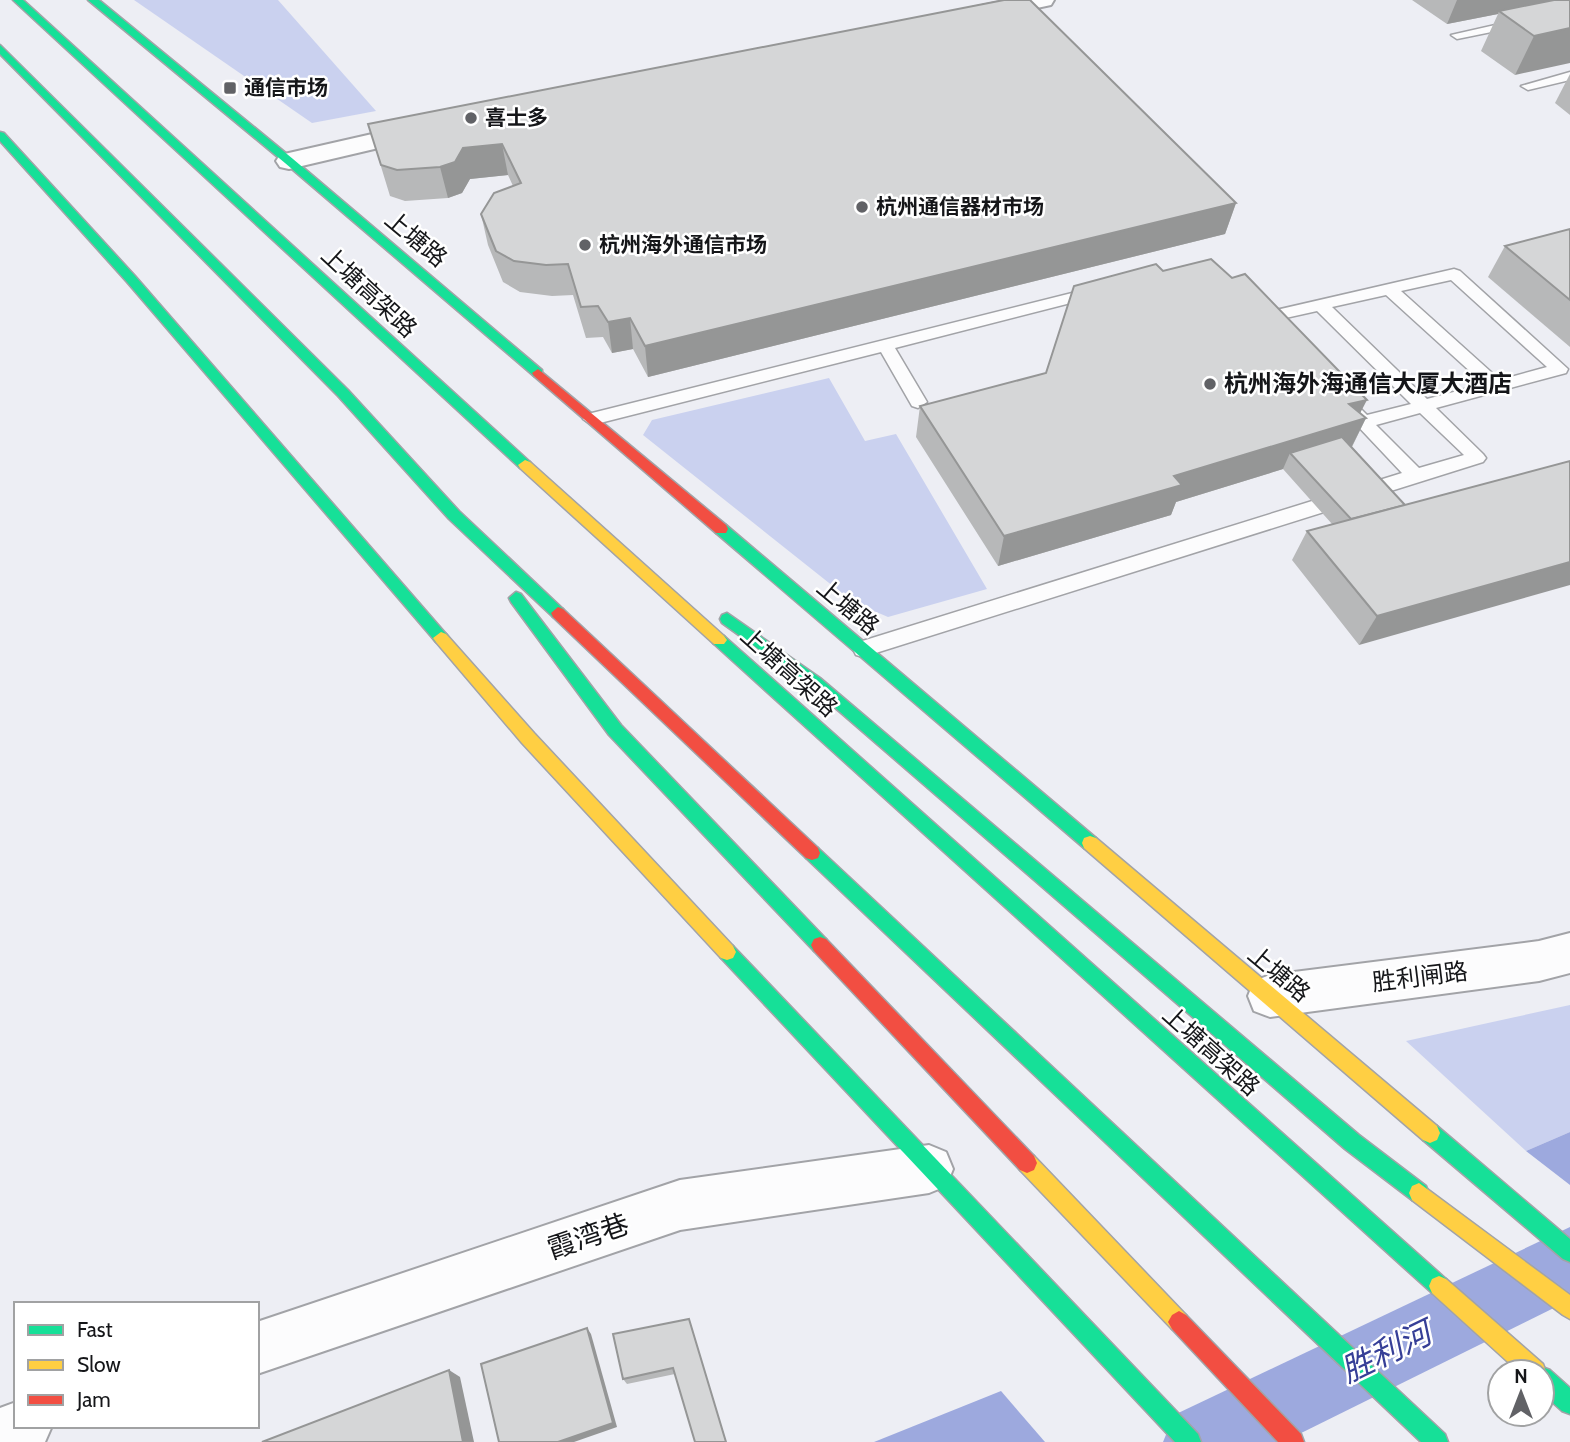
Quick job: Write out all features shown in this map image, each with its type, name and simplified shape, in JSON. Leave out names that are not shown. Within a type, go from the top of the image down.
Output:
[{"type":"main road","name":"上塘高架路","points":[[18,0],[568,505],[1519,1358]]},
{"type":"main road","name":"上塘路","points":[[93,0],[289,161],[1570,1252]]},
{"type":"main road","points":[[0,48],[343,393],[454,515],[1437,1442]]},
{"type":"main road","points":[[5,147],[139,289],[528,738],[929,1169],[1190,1442]]},
{"type":"main road","points":[[568,505],[691,593]]},
{"type":"main road","points":[[454,515],[615,730],[1293,1442]]},
{"type":"main road","points":[[714,609],[814,682],[1352,1142],[1570,1308]]},
{"type":"main road","points":[[1556,1390],[1570,1403]]},
{"type":"street","points":[[958,18],[1044,0]]},
{"type":"street","points":[[289,161],[447,125]]},
{"type":"street","name":"胜利闸路","points":[[1270,996],[1539,961],[1570,953]]},
{"type":"street","name":"霞湾巷","points":[[259,1347],[680,1205],[929,1169]]},
{"type":"street","points":[[0,1435],[19,1428]]},
{"type":"lane","points":[[1457,36],[1570,12]]},
{"type":"lane","points":[[1528,86],[1570,76]]},
{"type":"lane","points":[[1282,337],[1259,314],[1320,305],[1454,274],[1560,369],[1364,422]]},
{"type":"lane","points":[[592,419],[1115,287]]},
{"type":"lane","points":[[1389,289],[1497,386]]},
{"type":"lane","points":[[863,649],[1415,475],[1477,458],[1320,305]]},
{"type":"lane","points":[[885,345],[918,402]]},
{"type":"lane","points":[[1336,394],[1415,475]]},
{"type":"shaded area","points":[[134,0],[278,0],[376,111],[312,123]]},
{"type":"shaded area","points":[[829,378],[865,441],[896,434],[987,589],[888,617],[853,602],[643,435],[652,420]]},
{"type":"shaded area","points":[[1570,1005],[1570,1132],[1526,1151],[1406,1041]]},
{"type":"water","points":[[1570,1132],[1570,1185],[1526,1151]]},
{"type":"water","points":[[1001,1391],[1045,1442],[874,1442]]},
{"type":"building","name":"杭州通信器材市场","points":[[1004,0],[1030,0],[1236,203],[645,346],[630,318],[608,322],[598,306],[581,307],[568,264],[546,265],[514,261],[496,251],[481,214],[494,193],[521,183],[502,144],[463,148],[455,162],[440,167],[397,170],[381,165],[368,124]]},
{"type":"building","points":[[1554,0],[1570,0],[1570,28],[1534,36],[1499,11]]},
{"type":"building","points":[[1570,229],[1570,300],[1505,246]]},
{"type":"building","points":[[1211,259],[1232,278],[1245,274],[1367,400],[1349,404],[1366,418],[1174,476],[1182,485],[1004,536],[920,406],[1046,373],[1074,286],[1156,264],[1163,271]]},
{"type":"building","points":[[1342,437],[1405,505],[1351,519],[1290,453]]},
{"type":"building","points":[[1570,461],[1570,562],[1377,616],[1307,531]]},
{"type":"building","points":[[689,1319],[726,1442],[695,1442],[673,1368],[623,1379],[613,1334]]},
{"type":"building","points":[[587,1328],[613,1423],[558,1442],[499,1442],[481,1364]]},
{"type":"building","points":[[449,1370],[463,1442],[262,1442]]},
{"type":"waterway","name":"胜利河","points":[[1201,1442],[1570,1262]]},
{"type":"traffic: fast","points":[[18,0],[525,465]]},
{"type":"traffic: fast","points":[[93,0],[289,161],[538,373]]},
{"type":"traffic: fast","points":[[0,48],[343,393],[454,515],[558,613]]},
{"type":"traffic: fast","points":[[0,135],[131,279],[441,638]]},
{"type":"traffic: fast","points":[[721,529],[1090,843]]},
{"type":"traffic: fast","points":[[516,598],[615,730],[820,945]]},
{"type":"traffic: fast","points":[[727,619],[815,682],[1352,1142],[1419,1193]]},
{"type":"traffic: fast","points":[[719,640],[1439,1286]]},
{"type":"traffic: fast","points":[[812,853],[1437,1442]]},
{"type":"traffic: fast","points":[[727,952],[1190,1442]]},
{"type":"traffic: fast","points":[[1430,1133],[1570,1252]]},
{"type":"traffic: fast","points":[[1556,1390],[1570,1403]]},
{"type":"traffic: slow","points":[[525,465],[719,640]]},
{"type":"traffic: slow","points":[[441,638],[528,738],[727,952]]},
{"type":"traffic: slow","points":[[1090,843],[1430,1133]]},
{"type":"traffic: slow","points":[[1027,1163],[1179,1322]]},
{"type":"traffic: slow","points":[[1419,1193],[1570,1308]]},
{"type":"traffic: slow","points":[[1439,1286],[1519,1358]]},
{"type":"traffic: jam","points":[[538,373],[721,529]]},
{"type":"traffic: jam","points":[[558,613],[812,853]]},
{"type":"traffic: jam","points":[[820,945],[1027,1163]]},
{"type":"traffic: jam","points":[[1179,1322],[1293,1442]]},
{"type":"place","name":"通信市场","points":[[230,88]]},
{"type":"place","name":"喜士多","points":[[471,118]]},
{"type":"place","name":"杭州通信器材市场","points":[[862,207]]},
{"type":"place","name":"杭州海外通信市场","points":[[585,245]]},
{"type":"place","name":"杭州海外海通信大厦大酒店","points":[[1210,384]]}]
